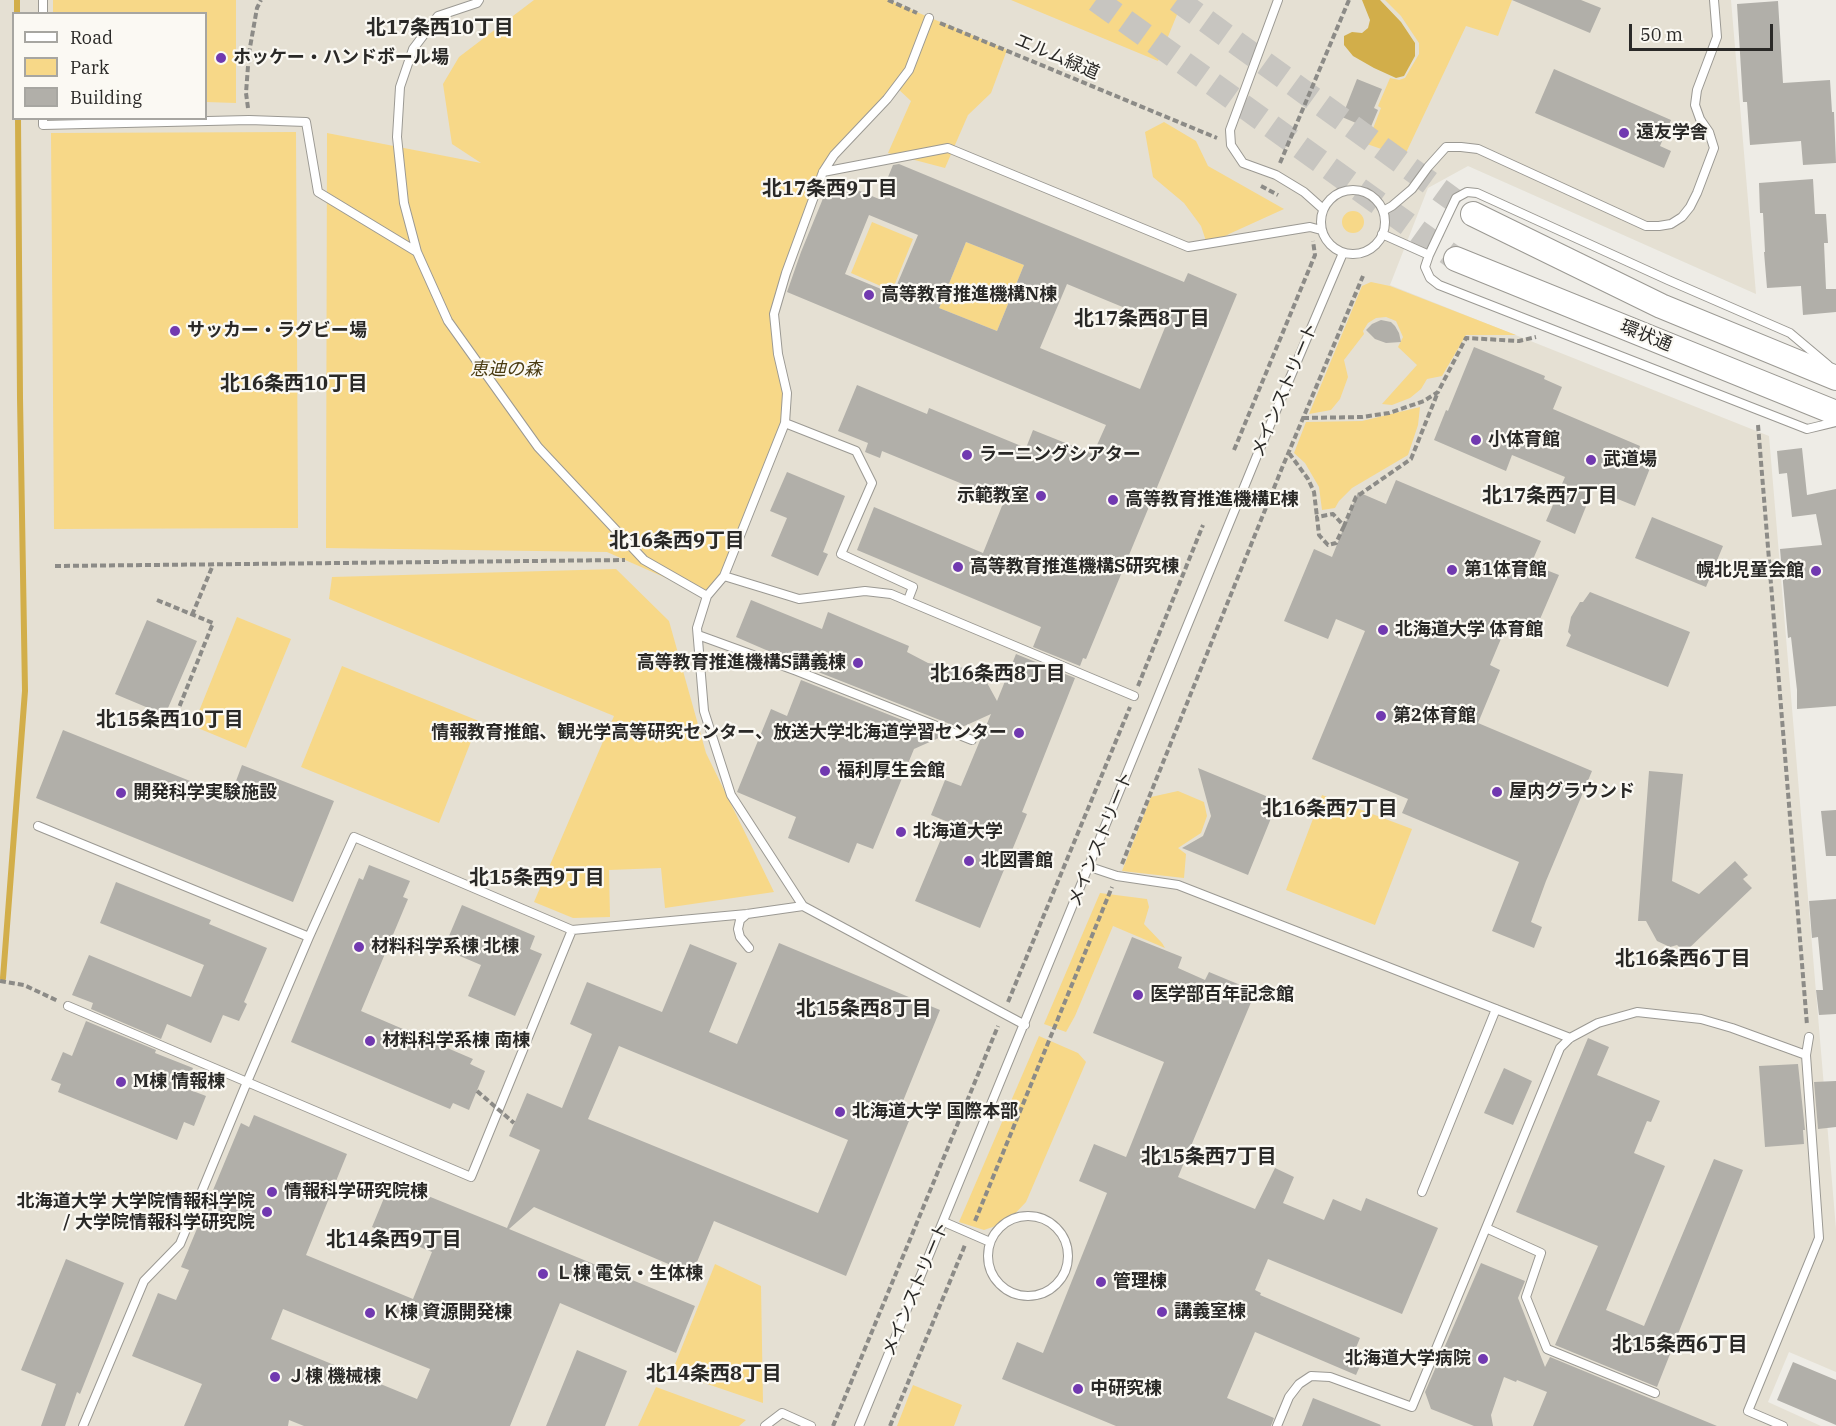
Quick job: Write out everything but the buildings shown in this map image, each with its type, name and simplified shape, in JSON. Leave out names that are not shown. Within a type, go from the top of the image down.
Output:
[{"type":"street","name":"環状通","points":[[1473,214],[1661,306],[1836,378]]},
{"type":"street","name":"環状通","points":[[1455,259],[1836,413]]},
{"type":"lane","points":[[479,0],[477,3],[438,16],[413,49],[400,87],[397,137],[404,203],[417,252],[448,321],[538,447],[644,560],[707,596]]},
{"type":"lane","points":[[1278,0],[1230,130],[1231,144],[1243,163],[1275,175],[1304,192],[1323,209]]},
{"type":"lane","points":[[1383,212],[1412,189],[1446,147],[1461,147],[1478,149],[1646,226],[1671,224],[1682,217],[1697,193],[1714,148],[1709,132],[1700,119],[1695,105],[1697,90],[1717,37],[1714,0]]},
{"type":"lane","points":[[929,18],[909,70],[887,99],[834,155],[823,172],[786,273],[774,314],[778,354],[787,393],[785,423],[724,576],[707,596],[697,628],[704,711],[730,795],[803,906],[1025,1025]]},
{"type":"lane","points":[[43,120],[43,125],[249,120],[306,122],[318,192],[417,252]]},
{"type":"lane","points":[[823,172],[948,148],[1188,247],[1310,227],[1322,230]]},
{"type":"lane","points":[[1348,190],[1370,195],[1378,202],[1383,212],[1385,220],[1382,234],[1375,245],[1360,254],[1343,253],[1333,248],[1326,240],[1322,230],[1323,209],[1338,193],[1348,190]]},
{"type":"lane","points":[[1836,372],[1790,333],[1477,193],[1467,192],[1456,198],[1425,267],[1430,278],[1439,285],[1807,429],[1836,422]]},
{"type":"lane","points":[[1382,234],[1429,255]]},
{"type":"lane","name":"メインストリート","points":[[859,1426],[1256,458],[1343,253]]},
{"type":"lane","points":[[785,423],[856,451],[872,483],[841,554],[913,587],[908,600]]},
{"type":"lane","points":[[724,576],[799,599],[864,591],[891,594],[1134,696]]},
{"type":"lane","points":[[698,635],[797,671],[972,740]]},
{"type":"lane","points":[[38,826],[309,937]]},
{"type":"lane","points":[[83,1426],[144,1281],[180,1244],[247,1082],[354,837],[572,930],[747,914],[803,906]]},
{"type":"lane","points":[[1090,867],[1117,876],[1178,885],[1570,1038]]},
{"type":"lane","points":[[747,914],[740,920],[738,929],[740,937],[749,948]]},
{"type":"lane","points":[[68,1006],[471,1177],[572,930]]},
{"type":"lane","points":[[1422,1192],[1496,1009]]},
{"type":"lane","points":[[1277,1426],[1289,1397],[1299,1384],[1311,1376],[1330,1377],[1412,1407],[1560,1048],[1570,1038],[1599,1023],[1638,1012],[1701,1019],[1806,1055]]},
{"type":"lane","points":[[1783,1426],[1748,1411],[1819,1238],[1806,1055],[1809,1037]]},
{"type":"lane","points":[[1024,1216],[1046,1220],[1062,1236],[1068,1257],[1066,1268],[1053,1287],[1043,1293],[1021,1295],[1000,1284],[993,1275],[989,1264],[990,1242],[996,1232],[1013,1219],[1024,1216]]},
{"type":"lane","points":[[944,1222],[990,1242]]},
{"type":"lane","points":[[1486,1228],[1541,1253],[1526,1297],[1547,1348],[1656,1393]]},
{"type":"lane","points":[[765,1426],[782,1413],[811,1426]]},
{"type":"path","points":[[249,120],[246,93],[249,53],[256,8],[261,0]]},
{"type":"path","name":"エルム緑道","points":[[888,0],[1216,138]]},
{"type":"path","points":[[1280,163],[1349,0]]},
{"type":"path","points":[[1218,131],[1216,138],[1218,145]]},
{"type":"path","points":[[1257,184],[1284,198]]},
{"type":"path","points":[[1234,450],[1316,255],[1310,227]]},
{"type":"path","points":[[891,1426],[1363,276]]},
{"type":"path","points":[[1289,453],[1308,479],[1314,492],[1319,535],[1329,545],[1336,543],[1356,497],[1411,459],[1438,392],[1466,338],[1519,341],[1540,337]]},
{"type":"path","points":[[1303,418],[1362,417],[1389,413],[1424,401],[1438,392]]},
{"type":"path","points":[[1758,424],[1809,1037]]},
{"type":"path","points":[[1317,517],[1333,514],[1344,526]]},
{"type":"path","points":[[55,566],[644,560]]},
{"type":"path","points":[[192,615],[213,564]]},
{"type":"path","points":[[157,600],[213,623],[174,720]]},
{"type":"path","points":[[833,1426],[1064,869]]},
{"type":"path","points":[[0,981],[24,985],[68,1006]]},
{"type":"path","points":[[477,1091],[514,1123]]},
{"type":"shaded area","name":"北海道大学","points":[[0,0],[1731,0],[1756,294],[1468,166],[1428,188],[1390,285],[1769,436],[1836,1229],[1836,1372],[1789,1352],[1768,1402],[1821,1426],[0,1426]]},
{"type":"shaded area","points":[[1362,0],[1380,0],[1401,22],[1415,43],[1415,56],[1404,76],[1396,78],[1374,68],[1353,56],[1344,45],[1344,36],[1352,32],[1362,33],[1368,28],[1370,20]]},
{"type":"green space","name":"ホッケー・ハンドボール場","points":[[53,0],[236,0],[236,103],[207,102],[207,12],[53,12]]},
{"type":"green space","name":"恵迪の森","points":[[534,0],[888,0],[1007,50],[991,93],[968,115],[945,168],[888,153],[911,101],[896,87],[823,172],[774,314],[787,393],[785,423],[724,576],[707,596],[607,552],[326,548],[327,133],[481,163],[452,144],[443,84],[459,57]]},
{"type":"green space","points":[[1011,0],[1183,0],[1158,61]]},
{"type":"green space","points":[[1385,0],[1512,0],[1498,36],[1466,26],[1404,157],[1367,144],[1381,108],[1378,106],[1390,78],[1399,80],[1405,78],[1419,54],[1419,43],[1401,16]]},
{"type":"green space","points":[[1164,122],[1196,141],[1208,166],[1284,209],[1229,234],[1208,247],[1201,226],[1184,203],[1153,177],[1145,132]]},
{"type":"green space","name":"サッカー・ラグビー場","points":[[296,132],[298,528],[54,529],[51,133]]},
{"type":"green space","points":[[1353,211],[1361,214],[1364,222],[1361,230],[1353,233],[1345,230],[1342,222],[1345,214]]},
{"type":"green space","points":[[872,222],[913,239],[892,291],[851,273]]},
{"type":"green space","points":[[966,242],[1024,265],[997,331],[939,308]]},
{"type":"green space","points":[[1371,282],[1390,286],[1516,335],[1466,335],[1442,376],[1427,379],[1421,389],[1410,398],[1392,405],[1382,404],[1417,365],[1398,347],[1403,337],[1396,321],[1386,317],[1376,318],[1368,323],[1363,331],[1364,334],[1344,360],[1348,377],[1340,399],[1331,410],[1309,414],[1362,286]]},
{"type":"green space","points":[[1420,407],[1418,425],[1408,455],[1352,488],[1335,508],[1322,510],[1319,487],[1305,463],[1294,453],[1306,422],[1362,421]]},
{"type":"green space","points":[[616,569],[669,621],[706,753],[774,892],[665,908],[661,868],[609,870],[610,917],[573,918],[534,902],[614,716],[329,599],[332,577]]},
{"type":"green space","points":[[237,617],[291,639],[246,748],[193,726]]},
{"type":"green space","points":[[342,666],[479,721],[439,823],[301,767]]},
{"type":"green space","points":[[1178,791],[1204,802],[1207,816],[1201,833],[1178,848],[1186,854],[1184,878],[1122,871],[1151,797]]},
{"type":"green space","points":[[1322,795],[1412,829],[1375,925],[1286,890]]},
{"type":"green space","points":[[1100,893],[1147,899],[1149,907],[1144,924],[1165,948],[1113,926],[1066,1032],[1044,1024]]},
{"type":"green space","points":[[1039,1036],[1078,1053],[1086,1062],[1026,1202],[1007,1222],[984,1230],[959,1222]]},
{"type":"green space","points":[[715,1264],[761,1286],[763,1403],[672,1372]]},
{"type":"green space","points":[[913,1385],[962,1405],[954,1426],[897,1426]]},
{"type":"green space","points":[[656,1387],[746,1420],[739,1426],[638,1426]]},
{"type":"waterway","points":[[17,0],[17,12]]},
{"type":"waterway","points":[[3,978],[25,691],[18,120]]},
{"type":"tunnel","points":[[1096,0],[1456,259]]},
{"type":"tunnel","points":[[1177,0],[1473,214]]},
{"type":"place","name":"ホッケー・ハンドボール場","points":[[221,58]]},
{"type":"place","name":"遠友学舎","points":[[1624,133]]},
{"type":"place","name":"高等教育推進機構N棟","points":[[869,295]]},
{"type":"place","name":"サッカー・ラグビー場","points":[[175,331]]},
{"type":"place","name":"小体育館","points":[[1476,440]]},
{"type":"place","name":"ラーニングシアター","points":[[967,455]]},
{"type":"place","name":"武道場","points":[[1591,460]]},
{"type":"place","name":"示範教室","points":[[1041,496]]},
{"type":"place","name":"高等教育推進機構E棟","points":[[1113,500]]},
{"type":"place","name":"高等教育推進機構S研究棟","points":[[958,567]]},
{"type":"place","name":"第1体育館","points":[[1452,570]]},
{"type":"place","name":"幌北児童会館","points":[[1816,571]]},
{"type":"place","name":"北海道大学 体育館","points":[[1383,630]]},
{"type":"place","name":"高等教育推進機構S講義棟","points":[[858,663]]},
{"type":"place","name":"第2体育館","points":[[1381,716]]},
{"type":"place","name":"情報教育推館、観光学高等研究センター、放送大学北海道学習センター","points":[[1019,733]]},
{"type":"place","name":"福利厚生会館","points":[[825,771]]},
{"type":"place","name":"屋内グラウンド","points":[[1497,792]]},
{"type":"place","name":"開発科学実験施設","points":[[121,793]]},
{"type":"place","name":"北海道大学","points":[[901,832]]},
{"type":"place","name":"北図書館","points":[[969,861]]},
{"type":"place","name":"材料科学系棟 北棟","points":[[359,947]]},
{"type":"place","name":"医学部百年記念館","points":[[1138,995]]},
{"type":"place","name":"材料科学系棟 南棟","points":[[370,1041]]},
{"type":"place","name":"M棟 情報棟","points":[[121,1082]]},
{"type":"place","name":"北海道大学 国際本部","points":[[840,1112]]},
{"type":"place","name":"情報科学研究院棟","points":[[272,1192]]},
{"type":"place","name":"北海道大学 大学院情報科学院 / 大学院情報科学研究院","points":[[267,1212]]},
{"type":"place","name":"Ｌ棟 電気・生体棟","points":[[543,1274]]},
{"type":"place","name":"管理棟","points":[[1101,1282]]},
{"type":"place","name":"講義室棟","points":[[1162,1312]]},
{"type":"place","name":"Ｋ棟 資源開発棟","points":[[370,1313]]},
{"type":"place","name":"北海道大学病院","points":[[1483,1359]]},
{"type":"place","name":"Ｊ棟 機械棟","points":[[275,1377]]},
{"type":"place","name":"中研究棟","points":[[1078,1389]]},
{"type":"district","name":"北17条西10丁目","points":[[440,28]]},
{"type":"district","name":"北17条西9丁目","points":[[830,189]]},
{"type":"district","name":"北17条西8丁目","points":[[1142,319]]},
{"type":"district","name":"北16条西10丁目","points":[[294,384]]},
{"type":"district","name":"北17条西7丁目","points":[[1550,496]]},
{"type":"district","name":"北16条西9丁目","points":[[677,541]]},
{"type":"district","name":"北16条西8丁目","points":[[998,674]]},
{"type":"district","name":"北15条西10丁目","points":[[170,720]]},
{"type":"district","name":"北16条西7丁目","points":[[1330,809]]},
{"type":"district","name":"北15条西9丁目","points":[[537,878]]},
{"type":"district","name":"北16条西6丁目","points":[[1683,959]]},
{"type":"district","name":"北15条西8丁目","points":[[864,1009]]},
{"type":"district","name":"北15条西7丁目","points":[[1209,1157]]},
{"type":"district","name":"北14条西9丁目","points":[[394,1240]]},
{"type":"district","name":"北15条西6丁目","points":[[1680,1345]]},
{"type":"district","name":"北14条西8丁目","points":[[714,1374]]}]
